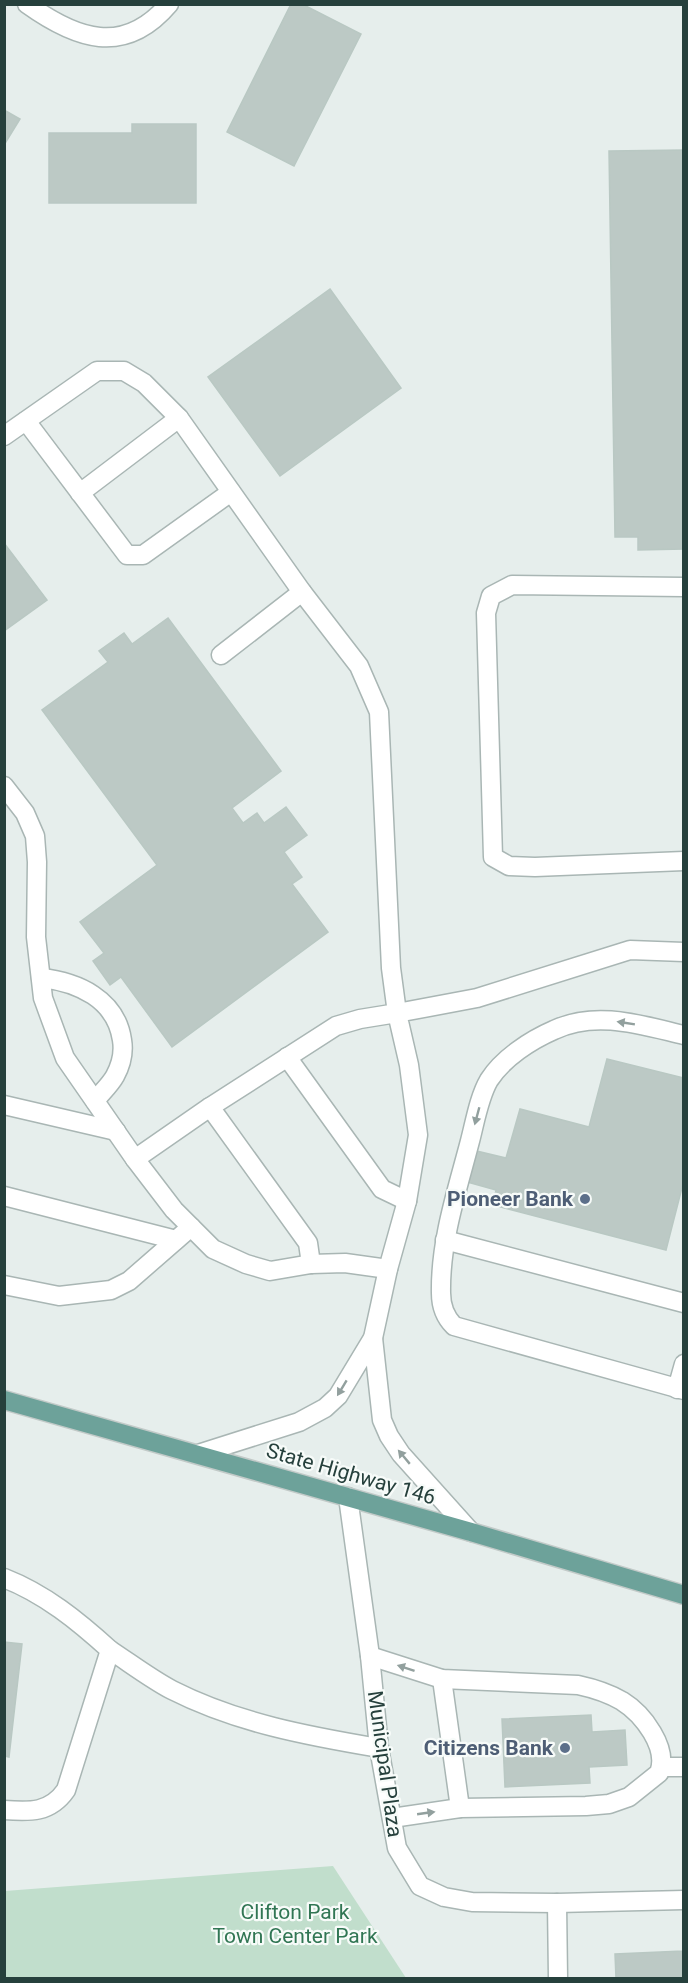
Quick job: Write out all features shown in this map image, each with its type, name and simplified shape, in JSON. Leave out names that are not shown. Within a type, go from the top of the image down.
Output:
[{"type":"main road","name":"State Highway 146","points":[[4,1400],[471,1532],[684,1595]]},
{"type":"street","points":[[27,4],[45,17],[84,35],[114,38],[145,28],[169,4]]},
{"type":"street","points":[[4,436],[97,371],[124,371],[144,383],[179,418],[302,592],[359,666],[379,712],[391,968],[397,1013],[409,1065],[418,1135],[407,1201],[388,1269],[373,1338],[382,1420],[388,1436],[401,1454],[471,1532]]},
{"type":"street","points":[[80,493],[179,418]]},
{"type":"street","points":[[26,422],[126,555],[143,555],[231,492]]},
{"type":"street","points":[[684,587],[512,585],[491,596],[486,614],[493,857],[509,866],[536,867],[684,861]]},
{"type":"street","points":[[221,655],[302,592]]},
{"type":"street","points":[[4,786],[25,813],[35,837],[36,937],[43,998],[65,1058],[135,1159],[174,1210],[213,1250],[270,1271],[311,1264],[345,1263],[388,1269]]},
{"type":"street","points":[[135,1159],[210,1107],[336,1026],[360,1019],[477,998],[630,950],[684,952]]},
{"type":"street","points":[[41,978],[60,980],[84,990],[108,1005],[120,1024],[123,1051],[116,1075],[95,1101]]},
{"type":"street","points":[[684,1035],[603,1019],[576,1022],[554,1030],[514,1054],[489,1080],[479,1106],[445,1240],[441,1294],[446,1318],[454,1326],[680,1390],[684,1364]]},
{"type":"street","points":[[287,1057],[382,1189],[407,1201]]},
{"type":"street","points":[[4,1105],[116,1131]]},
{"type":"street","points":[[210,1107],[308,1243],[311,1264]]},
{"type":"street","points":[[4,1197],[176,1240]]},
{"type":"street","points":[[4,1285],[59,1296],[111,1290],[129,1281],[191,1227]]},
{"type":"street","points":[[445,1240],[684,1303]]},
{"type":"street","points":[[198,1454],[299,1422],[325,1408],[338,1395],[373,1338]]},
{"type":"street","name":"Municipal Plaza","points":[[348,1497],[370,1656],[379,1748],[397,1848],[420,1886],[444,1897],[472,1902],[557,1903],[684,1900]]},
{"type":"street","points":[[4,1578],[24,1586],[74,1617],[110,1650],[171,1689],[228,1714],[291,1733],[379,1748]]},
{"type":"street","points":[[4,1810],[37,1812],[59,1799],[66,1790],[110,1650]]},
{"type":"street","points":[[370,1656],[442,1679],[578,1685],[589,1688],[623,1702],[654,1736],[660,1749],[659,1773],[629,1797],[609,1804],[460,1808],[392,1818]]},
{"type":"street","points":[[442,1679],[460,1808]]},
{"type":"street","points":[[661,1767],[684,1767]]},
{"type":"street","points":[[557,1903],[558,1978]]},
{"type":"green space","name":"Clifton Park Town Center Park","points":[[333,1866],[406,1978],[5,1978],[5,1891]]},
{"type":"building","points":[[291,4],[302,4],[361,34],[294,166],[227,132]]},
{"type":"building","points":[[4,110],[20,119],[4,145]]},
{"type":"building","points":[[132,124],[196,124],[196,203],[49,203],[49,133],[132,133]]},
{"type":"building","points":[[684,150],[684,549],[638,550],[638,537],[615,537],[609,151]]},
{"type":"building","points":[[330,289],[401,388],[280,476],[208,377]]},
{"type":"building","points":[[4,543],[47,600],[4,631]]},
{"type":"building","points":[[168,618],[281,771],[232,808],[243,823],[257,813],[264,823],[286,807],[307,835],[284,852],[302,877],[292,884],[328,932],[172,1047],[121,977],[110,985],[93,961],[104,953],[80,922],[157,865],[42,710],[108,662],[99,651],[124,633],[132,644]]},
{"type":"building","points":[[607,1059],[684,1078],[684,1180],[666,1250],[493,1205],[496,1190],[460,1180],[468,1149],[506,1158],[520,1109],[589,1127]]},
{"type":"building","points":[[4,1642],[22,1644],[9,1757],[4,1756]]},
{"type":"building","name":"Citizens Bank","points":[[591,1715],[592,1732],[625,1730],[627,1765],[589,1767],[590,1783],[505,1787],[502,1719]]},
{"type":"building","points":[[683,1941],[684,1978],[616,1978],[615,1954],[683,1951]]},
{"type":"place","name":"Pioneer Bank","points":[[585,1199]]},
{"type":"place","name":"Citizens Bank","points":[[565,1748]]}]
